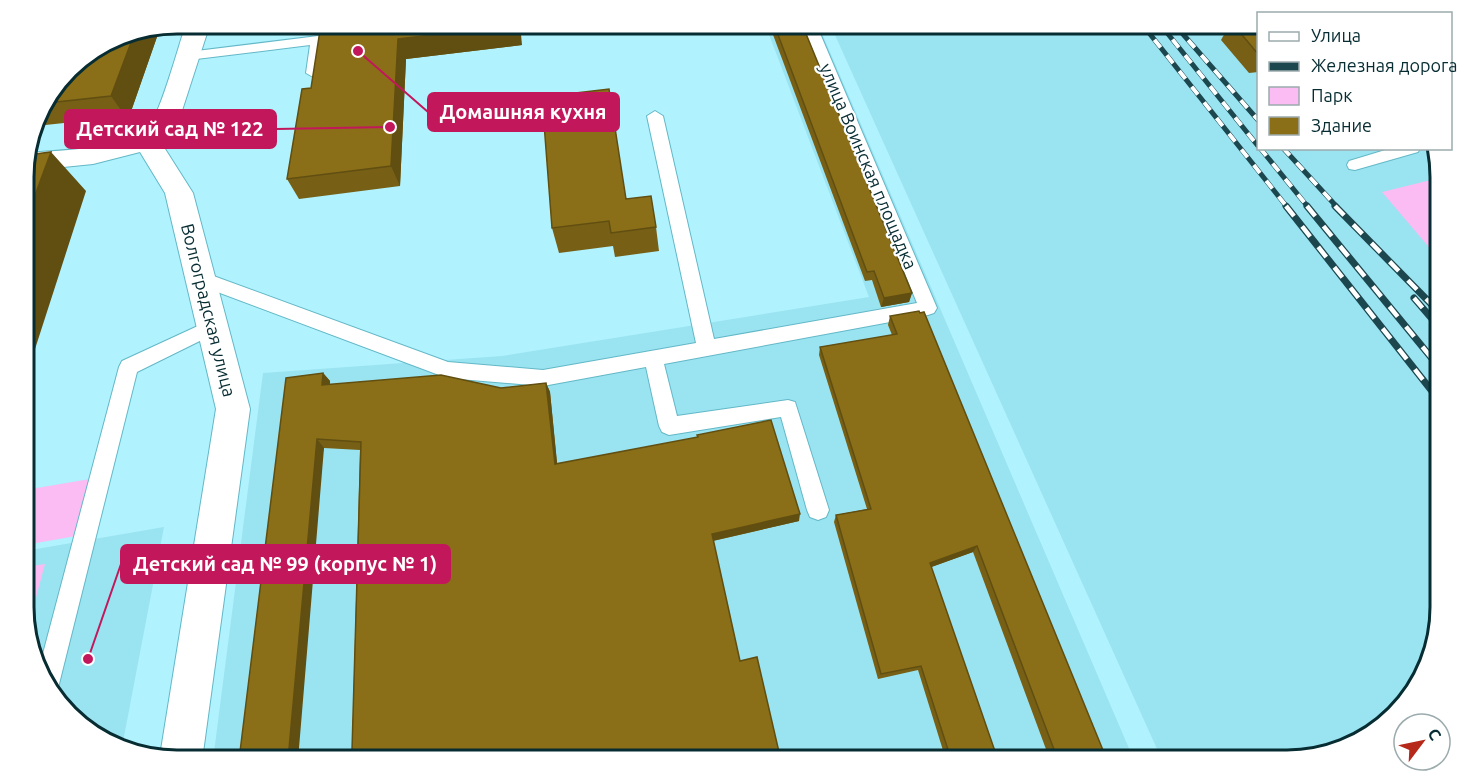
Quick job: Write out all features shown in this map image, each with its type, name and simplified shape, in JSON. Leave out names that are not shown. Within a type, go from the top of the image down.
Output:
[{"type":"street","points":[[36,161],[93,155],[122,149],[147,139],[165,123],[195,35]]},
{"type":"street","name":"Волгоградская улица","points":[[147,139],[180,193],[233,409],[182,750]]},
{"type":"lane","name":"улица Воинская площадка","points":[[707,349],[928,308],[814,35]]},
{"type":"lane","points":[[188,56],[318,40],[313,73]]},
{"type":"lane","points":[[202,279],[447,370],[543,378],[707,349],[655,116]]},
{"type":"lane","points":[[1355,165],[1405,150]]},
{"type":"lane","points":[[50,671],[129,367],[213,326]]},
{"type":"lane","points":[[653,358],[669,426],[788,408],[818,510]]},
{"type":"shaded area","points":[[769,35],[823,35],[1129,749],[214,750],[263,373],[502,356],[869,297]]},
{"type":"shaded area","points":[[835,35],[1257,35],[1257,150],[1427,150],[1430,178],[1430,606],[1427,634],[1415,670],[1394,701],[1381,714],[1350,735],[1332,742],[1296,749],[1157,749]]},
{"type":"shaded area","points":[[164,527],[124,739],[114,735],[83,714],[59,686],[45,661],[39,644],[34,606],[34,549]]},
{"type":"green space","points":[[1430,180],[1430,248],[1382,192]]},
{"type":"green space","points":[[90,479],[76,536],[34,543],[34,488]]},
{"type":"green space","points":[[45,564],[34,605],[34,566]]},
{"type":"building","points":[[319,35],[432,35],[398,39],[391,166],[287,179],[302,89],[311,88]]},
{"type":"building","points":[[778,35],[806,35],[912,293],[884,298],[874,271],[867,272]]},
{"type":"building","points":[[1242,35],[1257,35],[1257,53]]},
{"type":"building","points":[[131,42],[111,96],[57,102],[70,83],[90,64],[114,49]]},
{"type":"building","points":[[609,89],[626,199],[651,196],[656,227],[611,233],[609,221],[552,228],[542,97]]},
{"type":"building","points":[[51,152],[35,195],[35,168],[37,154]]},
{"type":"building","points":[[924,312],[1103,749],[1054,749],[977,546],[930,563],[994,749],[948,749],[921,666],[881,674],[836,515],[871,509],[820,347],[897,334],[890,316]]},
{"type":"building","points":[[323,373],[322,385],[441,375],[501,388],[546,383],[555,464],[698,437],[697,435],[771,420],[800,514],[712,534],[740,661],[757,657],[778,749],[352,750],[361,442],[317,439],[289,750],[240,750],[286,378]]},
{"type":"railway","points":[[1151,35],[1287,207]]},
{"type":"railway","points":[[1169,35],[1257,145]]},
{"type":"railway","points":[[1184,35],[1257,119]]},
{"type":"railway","points":[[1262,150],[1308,207]]},
{"type":"railway","points":[[1285,150],[1337,207]]},
{"type":"railway","points":[[1286,206],[1430,389]]},
{"type":"railway","points":[[1307,206],[1430,356]]},
{"type":"railway","points":[[1335,206],[1430,303]]},
{"type":"railway","points":[[1414,298],[1430,317]]},
{"type":"place","name":"Домашняя кухня","points":[[358,51]]},
{"type":"place","name":"Детский сад № 122","points":[[390,127]]},
{"type":"place","name":"Детский сад № 99 (корпус № 1)","points":[[88,659]]}]
